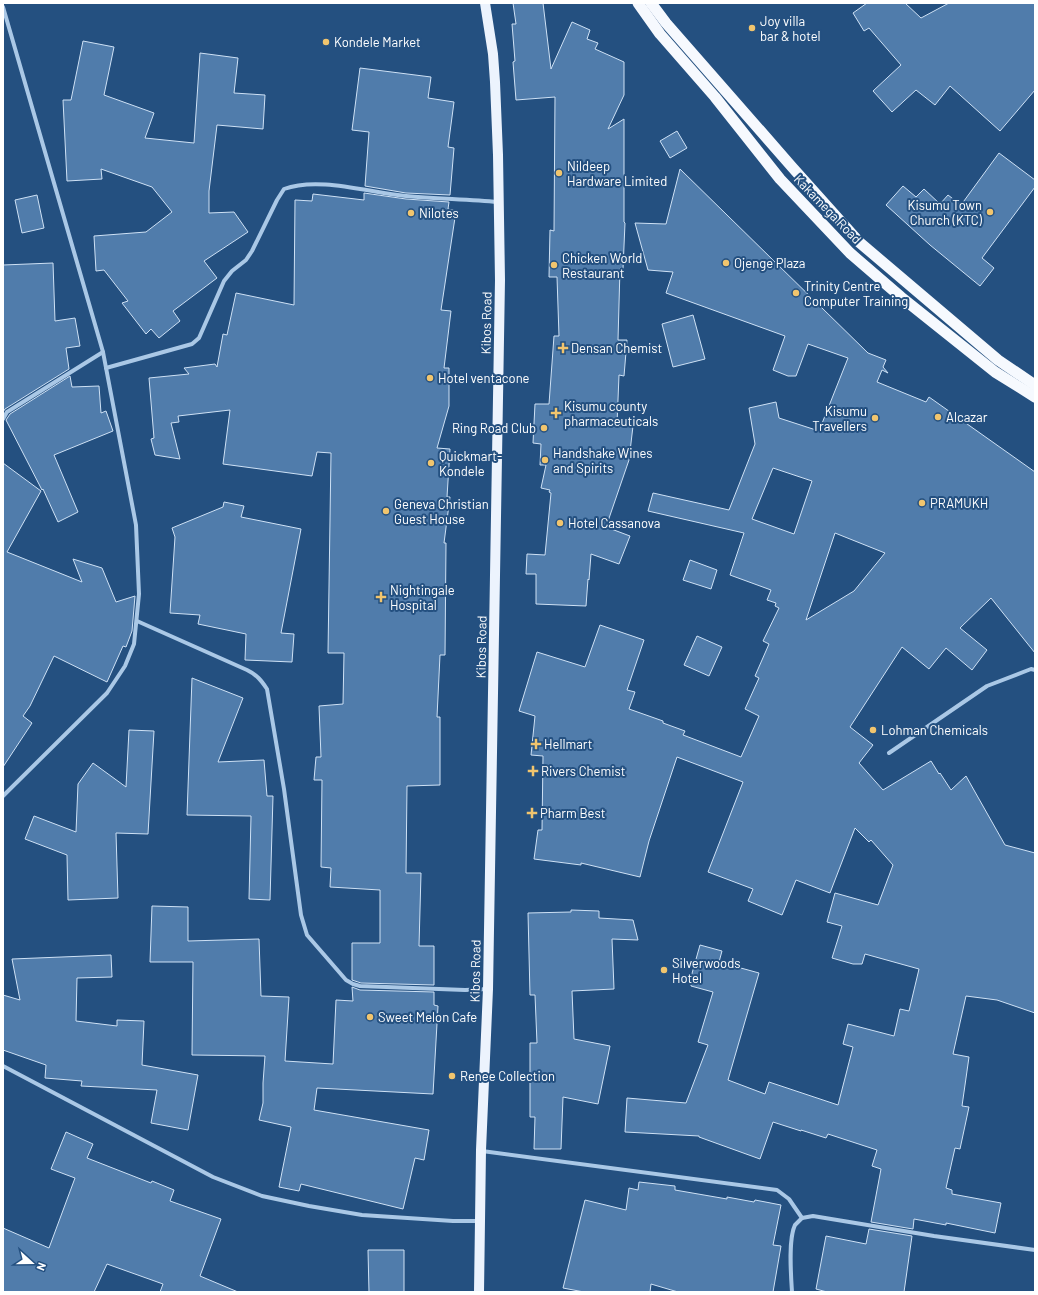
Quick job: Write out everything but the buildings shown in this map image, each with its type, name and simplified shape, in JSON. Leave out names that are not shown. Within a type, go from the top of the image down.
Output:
[{"type":"highway","name":"Kakamega Road","points":[[638,3],[660,34],[715,97],[780,179],[850,253],[901,297],[995,372],[1035,398]]},
{"type":"highway","name":"Kakamega Road","points":[[651,3],[666,23],[859,242],[998,360],[1035,385]]},
{"type":"main road","name":"Kibos Road","points":[[479,1292],[481,1150],[488,988],[499,296],[498,155],[493,54],[485,3]]},
{"type":"street","points":[[3,7],[103,352],[136,525],[139,594],[134,644],[125,666],[107,693],[3,796]]},
{"type":"street","points":[[106,368],[192,344],[199,338],[224,280],[232,271],[246,260],[252,251],[284,189],[304,183],[406,196],[499,202]]},
{"type":"street","points":[[3,419],[7,412],[103,352]]},
{"type":"street","points":[[137,622],[247,670],[261,679],[266,689],[281,774],[300,915],[307,935],[346,980],[360,986],[465,990],[488,988]]},
{"type":"street","points":[[889,753],[987,686],[1031,669],[1035,670]]},
{"type":"street","points":[[3,1066],[214,1177],[262,1196],[362,1215],[480,1221]]},
{"type":"street","points":[[481,1150],[777,1190],[789,1199],[802,1218]]},
{"type":"street","points":[[792,1292],[791,1252],[795,1226],[802,1218],[813,1216],[934,1236],[1035,1250]]},
{"type":"place","name":"Joy villa bar & hotel","points":[[752,28]]},
{"type":"place","name":"Kondele Market","points":[[326,42]]},
{"type":"place","name":"Nildeep Hardware Limited","points":[[559,173]]},
{"type":"place","name":"Kisumu Town Church (KTC)","points":[[990,212]]},
{"type":"place","name":"Nilotes","points":[[411,213]]},
{"type":"place","name":"Ojenge Plaza","points":[[726,263]]},
{"type":"place","name":"Chicken World Restaurant","points":[[554,265]]},
{"type":"place","name":"Trinity Centre Computer Training","points":[[796,293]]},
{"type":"place","name":"Densan Chemist","points":[[563,348]]},
{"type":"place","name":"Hotel ventacone","points":[[430,378]]},
{"type":"place","name":"Kisumu county pharmaceuticals","points":[[556,413]]},
{"type":"place","name":"Alcazar","points":[[938,417]]},
{"type":"place","name":"Kisumu Travellers","points":[[875,418]]},
{"type":"place","name":"Ring Road Club","points":[[544,428]]},
{"type":"place","name":"Handshake Wines and Spirits","points":[[545,460]]},
{"type":"place","name":"Quickmart- Kondele","points":[[431,463]]},
{"type":"place","name":"PRAMUKH","points":[[922,503]]},
{"type":"place","name":"Geneva Christian Guest House","points":[[386,511]]},
{"type":"place","name":"Hotel Cassanova","points":[[560,523]]},
{"type":"place","name":"Nightingale Hospital","points":[[381,597]]},
{"type":"place","name":"Lohman Chemicals","points":[[873,730]]},
{"type":"place","name":"Hellmart","points":[[536,744]]},
{"type":"place","name":"Rivers Chemist","points":[[533,771]]},
{"type":"place","name":"Pharm Best","points":[[532,813]]},
{"type":"place","name":"Silverwoods Hotel","points":[[664,970]]},
{"type":"place","name":"Sweet Melon Cafe","points":[[370,1017]]},
{"type":"place","name":"Renee Collection","points":[[452,1076]]}]
